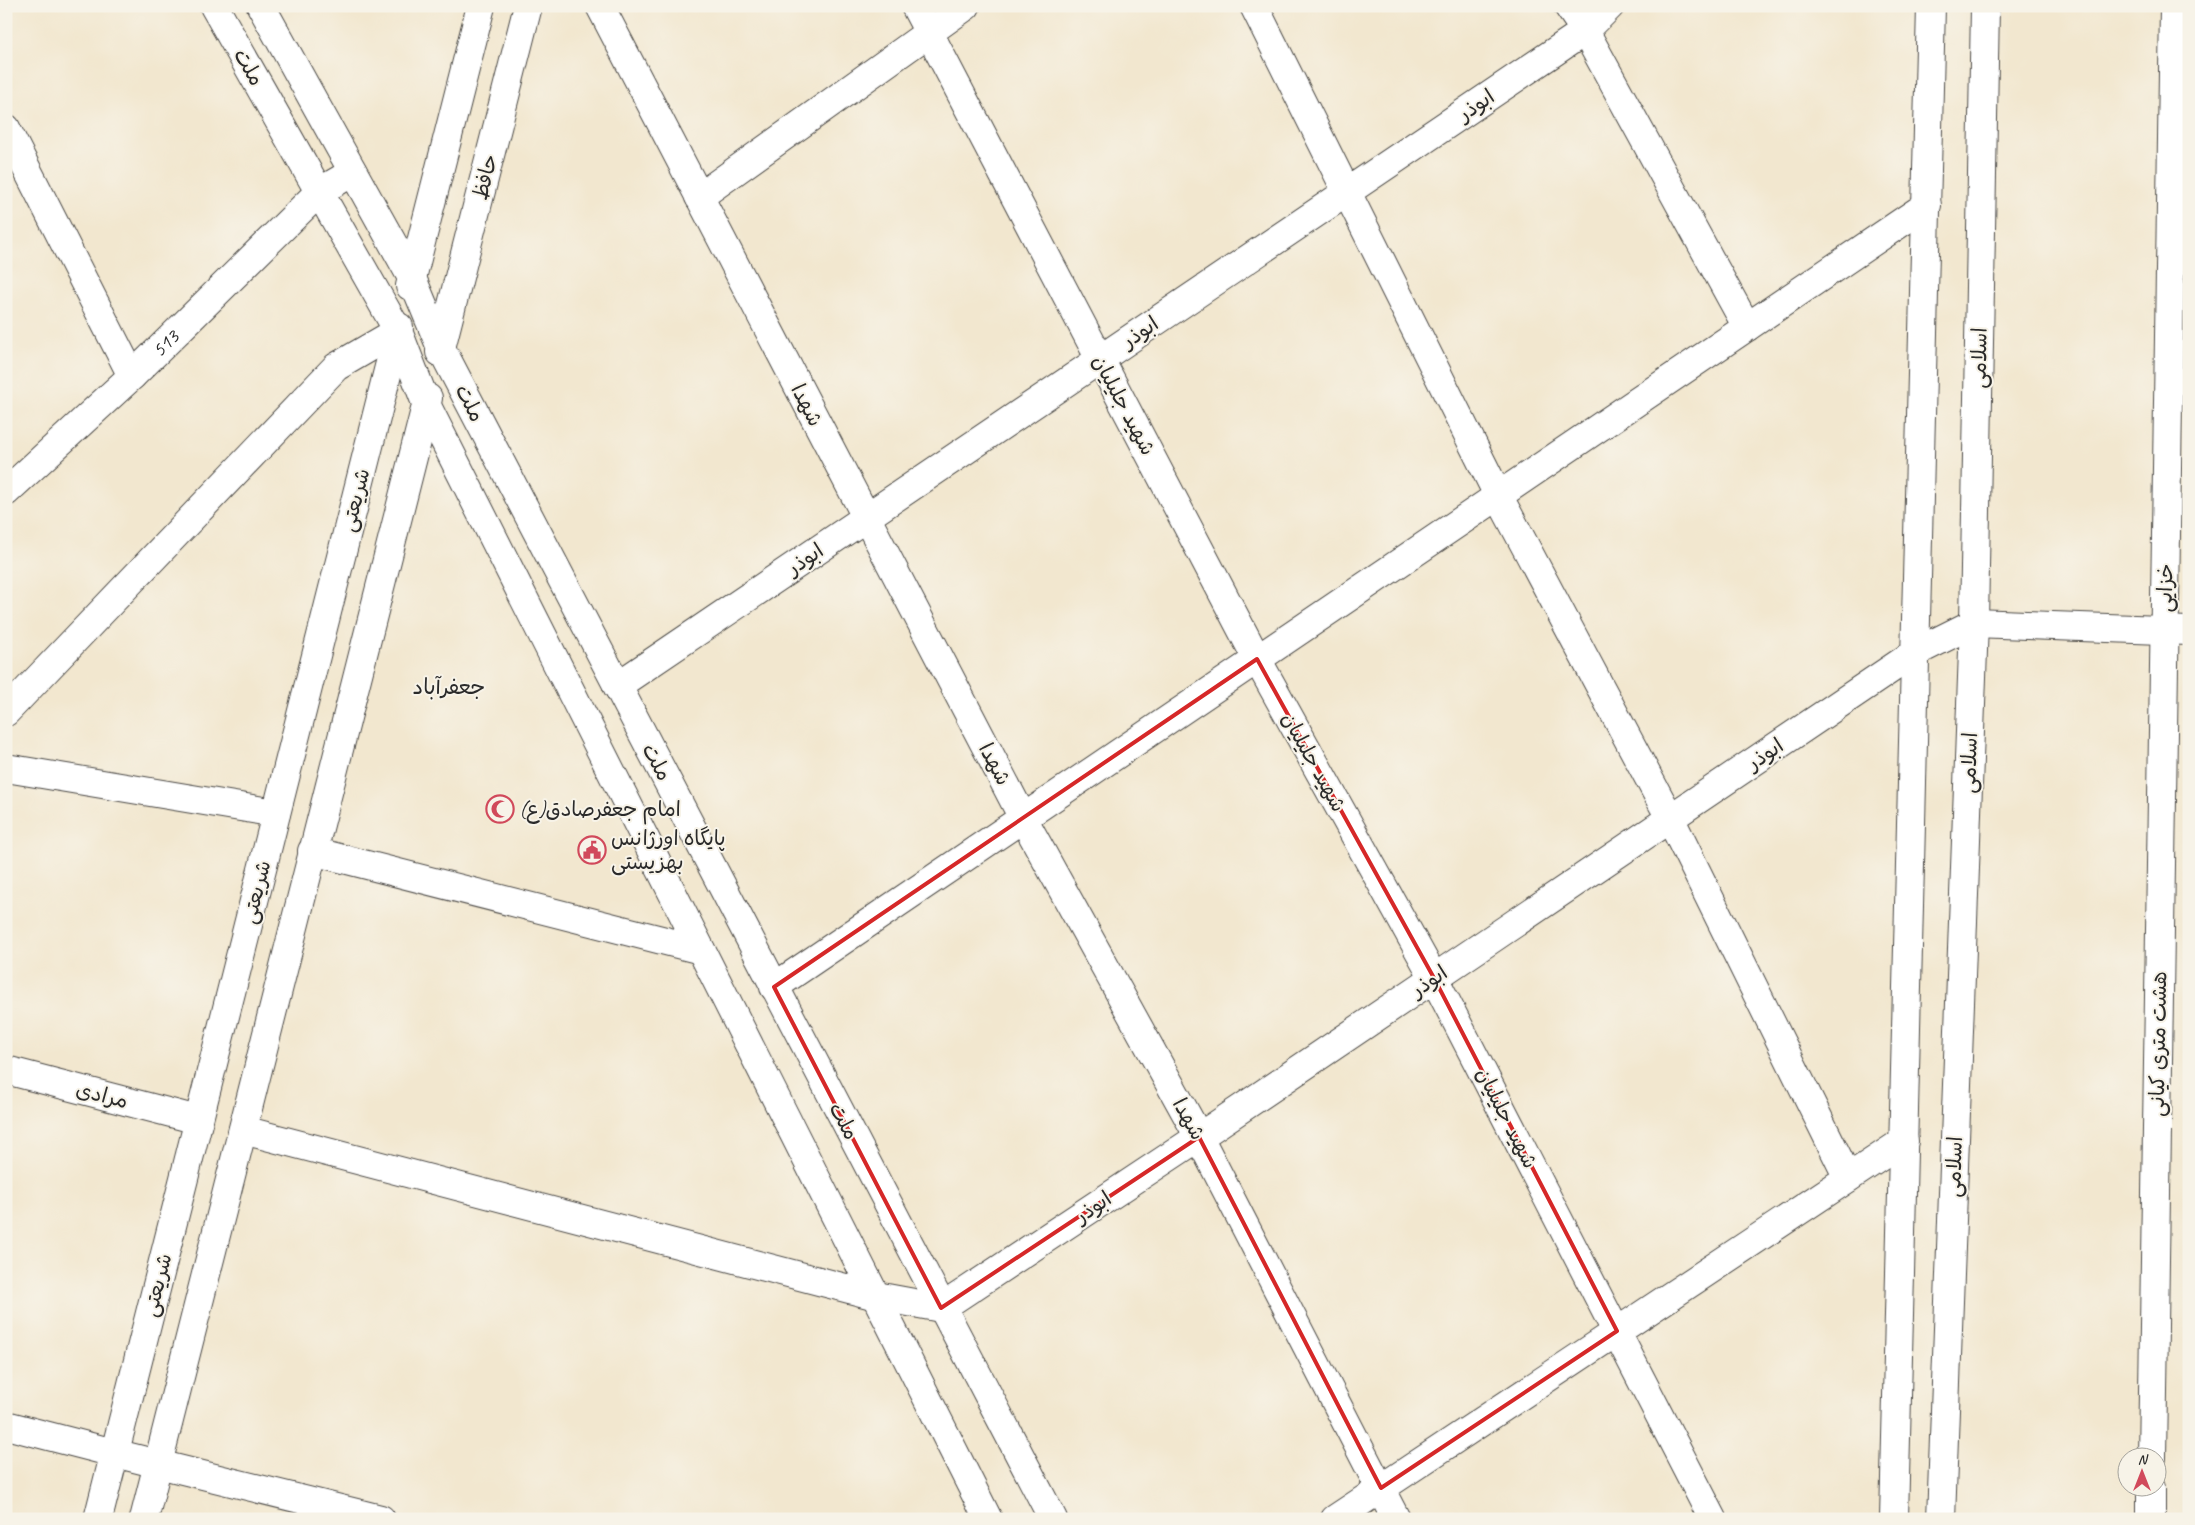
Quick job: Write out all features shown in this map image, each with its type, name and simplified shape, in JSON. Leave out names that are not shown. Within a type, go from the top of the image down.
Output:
[{"type":"street","name":"ملت","points":[[214,6],[398,331],[427,406],[988,1519]]},
{"type":"street","name":"ملت","points":[[261,6],[412,278],[441,348],[941,1308],[1053,1519]]},
{"type":"street","points":[[412,278],[481,6]]},
{"type":"street","name":"حافظ","points":[[427,406],[528,6]]},
{"type":"street","name":"شهدا","points":[[600,6],[1023,818],[1199,1137],[1396,1519]]},
{"type":"street","name":"شهید جلیلیان","points":[[915,6],[1257,659],[1434,978],[1712,1519]]},
{"type":"street","points":[[699,197],[966,6]]},
{"type":"street","points":[[1254,6],[1498,495],[1670,818],[1848,1178]]},
{"type":"street","points":[[1568,6],[1585,31],[1747,327]]},
{"type":"street","name":"ابوذر","points":[[617,686],[1585,31],[1610,6]]},
{"type":"street","points":[[1894,1519],[1931,6]]},
{"type":"street","name":"اسلامی","points":[[1941,1519],[1974,623],[1985,6]]},
{"type":"street","name":"خزایی","points":[[2174,6],[2177,631]]},
{"type":"street","points":[[6,128],[132,376]]},
{"type":"street","name":"513","points":[[6,491],[132,376],[319,192],[353,172]]},
{"type":"street","points":[[774,987],[1926,205]]},
{"type":"street","name":"شریعتی","points":[[98,1519],[412,278]]},
{"type":"street","points":[[6,712],[336,367],[398,331]]},
{"type":"street","points":[[144,1519],[312,851],[427,406]]},
{"type":"street","points":[[1974,623],[2177,631]]},
{"type":"street","name":"ابوذر","points":[[941,1308],[1199,1137],[1916,652],[1974,623]]},
{"type":"street","name":"هشت متری کیانی","points":[[2152,1448],[2177,631]]},
{"type":"street","points":[[6,768],[276,813]]},
{"type":"street","points":[[312,851],[701,950]]},
{"type":"street","name":"مرادی","points":[[6,1070],[198,1120]]},
{"type":"street","points":[[243,1130],[876,1296],[941,1308]]},
{"type":"street","points":[[1335,1519],[1904,1141]]},
{"type":"street","points":[[6,1425],[381,1519]]},
{"type":"street","points":[[2151,1498],[2151,1519]]},
{"type":"highlighted area","points":[[1257,659],[1434,978],[1617,1331],[1381,1488],[1199,1137],[941,1308],[774,987]]},
{"type":"place","name":"امام جعفرصادق(ع)","points":[[500,809]]},
{"type":"place","name":"پایگاه اورژانس بهزیستی","points":[[592,850]]},
{"type":"district","name":"جعفرآباد","points":[[449,686]]}]
